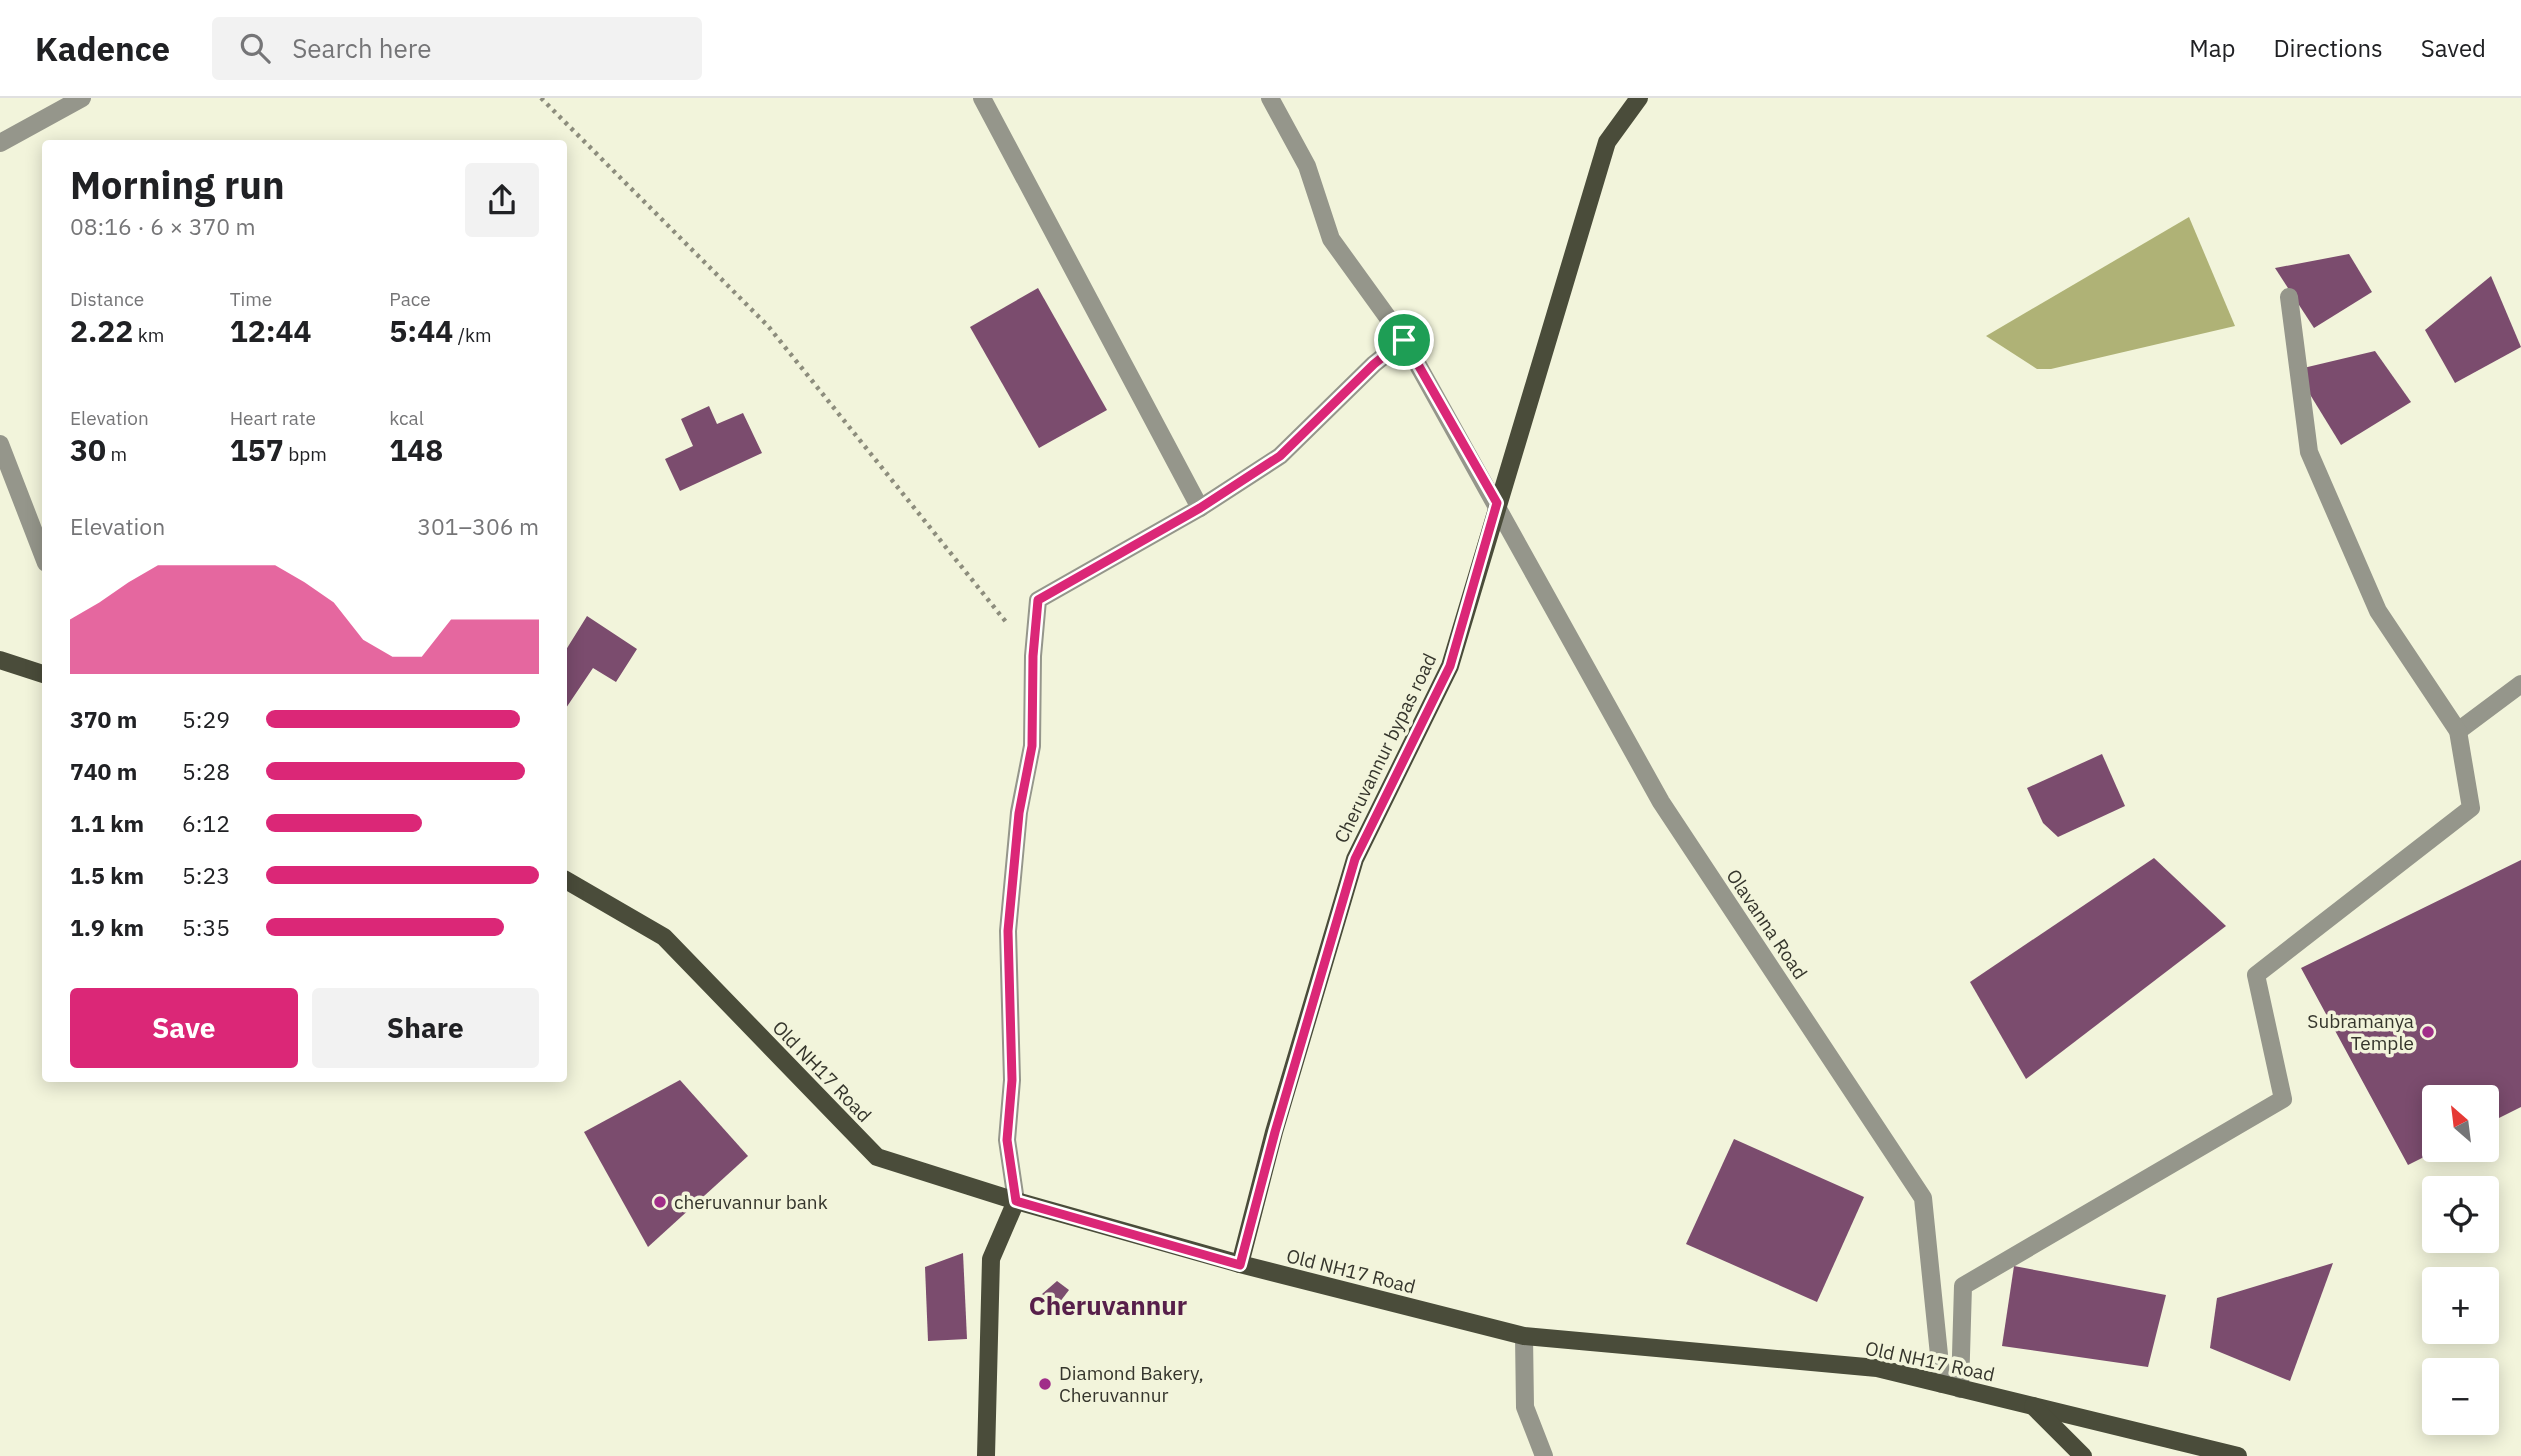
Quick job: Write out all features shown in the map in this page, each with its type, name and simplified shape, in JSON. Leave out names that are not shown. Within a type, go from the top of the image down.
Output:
[{"type":"main road","name":"Cheruvannur bypas road","points":[[1240,1265],[1275,1132],[1355,859],[1450,666],[1607,142],[1639,98]]},
{"type":"main road","points":[[0,660],[42,674]]},
{"type":"main road","name":"Old NH17 Road","points":[[567,881],[664,937],[877,1157],[1016,1201],[1240,1265],[1524,1336],[1877,1368],[2238,1456]]},
{"type":"main road","points":[[986,1456],[991,1259],[1016,1201]]},
{"type":"main road","points":[[2033,1406],[2083,1456]]},
{"type":"street","points":[[0,143],[82,98]]},
{"type":"street","points":[[982,98],[1200,508]]},
{"type":"street","name":"Olavanna Road","points":[[1270,98],[1307,166],[1331,239],[1404,340],[1661,802],[1923,1198],[1942,1384]]},
{"type":"street","points":[[1961,1389],[1962,1286],[2283,1099],[2256,975],[2471,808],[2458,731],[2378,611],[2309,452],[2289,297]]},
{"type":"street","points":[[1016,1201],[1007,1140],[1012,1080],[1008,931],[1019,813],[1032,746],[1033,656],[1038,600],[1200,508],[1280,456],[1374,364],[1404,340]]},
{"type":"street","points":[[0,444],[42,553]]},
{"type":"street","points":[[2458,731],[2521,684]]},
{"type":"street","points":[[1524,1336],[1525,1407],[1544,1456]]},
{"type":"path","points":[[541,98],[768,326],[1033,656]]},
{"type":"shaded area","points":[[2189,217],[2235,326],[2051,369],[2037,369],[1986,336]]},
{"type":"building","points":[[2349,254],[2372,292],[2314,328],[2275,268]]},
{"type":"building","points":[[2491,276],[2521,347],[2455,383],[2425,330]]},
{"type":"building","points":[[1038,288],[1107,410],[1039,448],[970,327]]},
{"type":"building","points":[[2375,351],[2411,402],[2341,445],[2295,370]]},
{"type":"building","points":[[709,406],[717,424],[743,413],[762,453],[680,491],[665,459],[693,446],[681,419]]},
{"type":"building","points":[[587,616],[637,649],[616,682],[593,668],[567,707],[567,648]]},
{"type":"building","points":[[2102,754],[2125,806],[2058,837],[2043,823],[2027,788]]},
{"type":"building","points":[[2154,858],[2226,926],[2026,1079],[1970,982]]},
{"type":"building","name":"Subramanya Temple","points":[[2521,860],[2521,1107],[2499,1118],[2499,1085],[2422,1085],[2422,1158],[2408,1165],[2301,968]]},
{"type":"building","name":"cheruvannur bank","points":[[680,1080],[748,1156],[648,1247],[584,1132]]},
{"type":"building","points":[[1734,1139],[1864,1197],[1817,1302],[1686,1244]]},
{"type":"building","points":[[963,1253],[967,1339],[928,1341],[925,1267]]},
{"type":"building","points":[[2333,1263],[2290,1381],[2210,1348],[2217,1298]]},
{"type":"building","points":[[2014,1266],[2166,1295],[2148,1367],[2002,1346]]},
{"type":"building","points":[[1057,1281],[1069,1290],[1056,1307],[1034,1301]]},
{"type":"place","name":"Subramanya Temple","points":[[2428,1032]]},
{"type":"place","name":"cheruvannur bank","points":[[660,1202]]},
{"type":"place","name":"Diamond Bakery, Cheruvannur","points":[[1045,1384]]},
{"type":"district","name":"Cheruvannur","points":[[1108,1305]]},
{"type":"route","points":[[1404,340],[1497,503],[1450,666],[1355,859],[1275,1132],[1240,1265],[1016,1201],[1007,1140],[1012,1080],[1008,931],[1019,813],[1032,746],[1033,656],[1038,600],[1200,508],[1280,456],[1374,364],[1404,340]]}]
